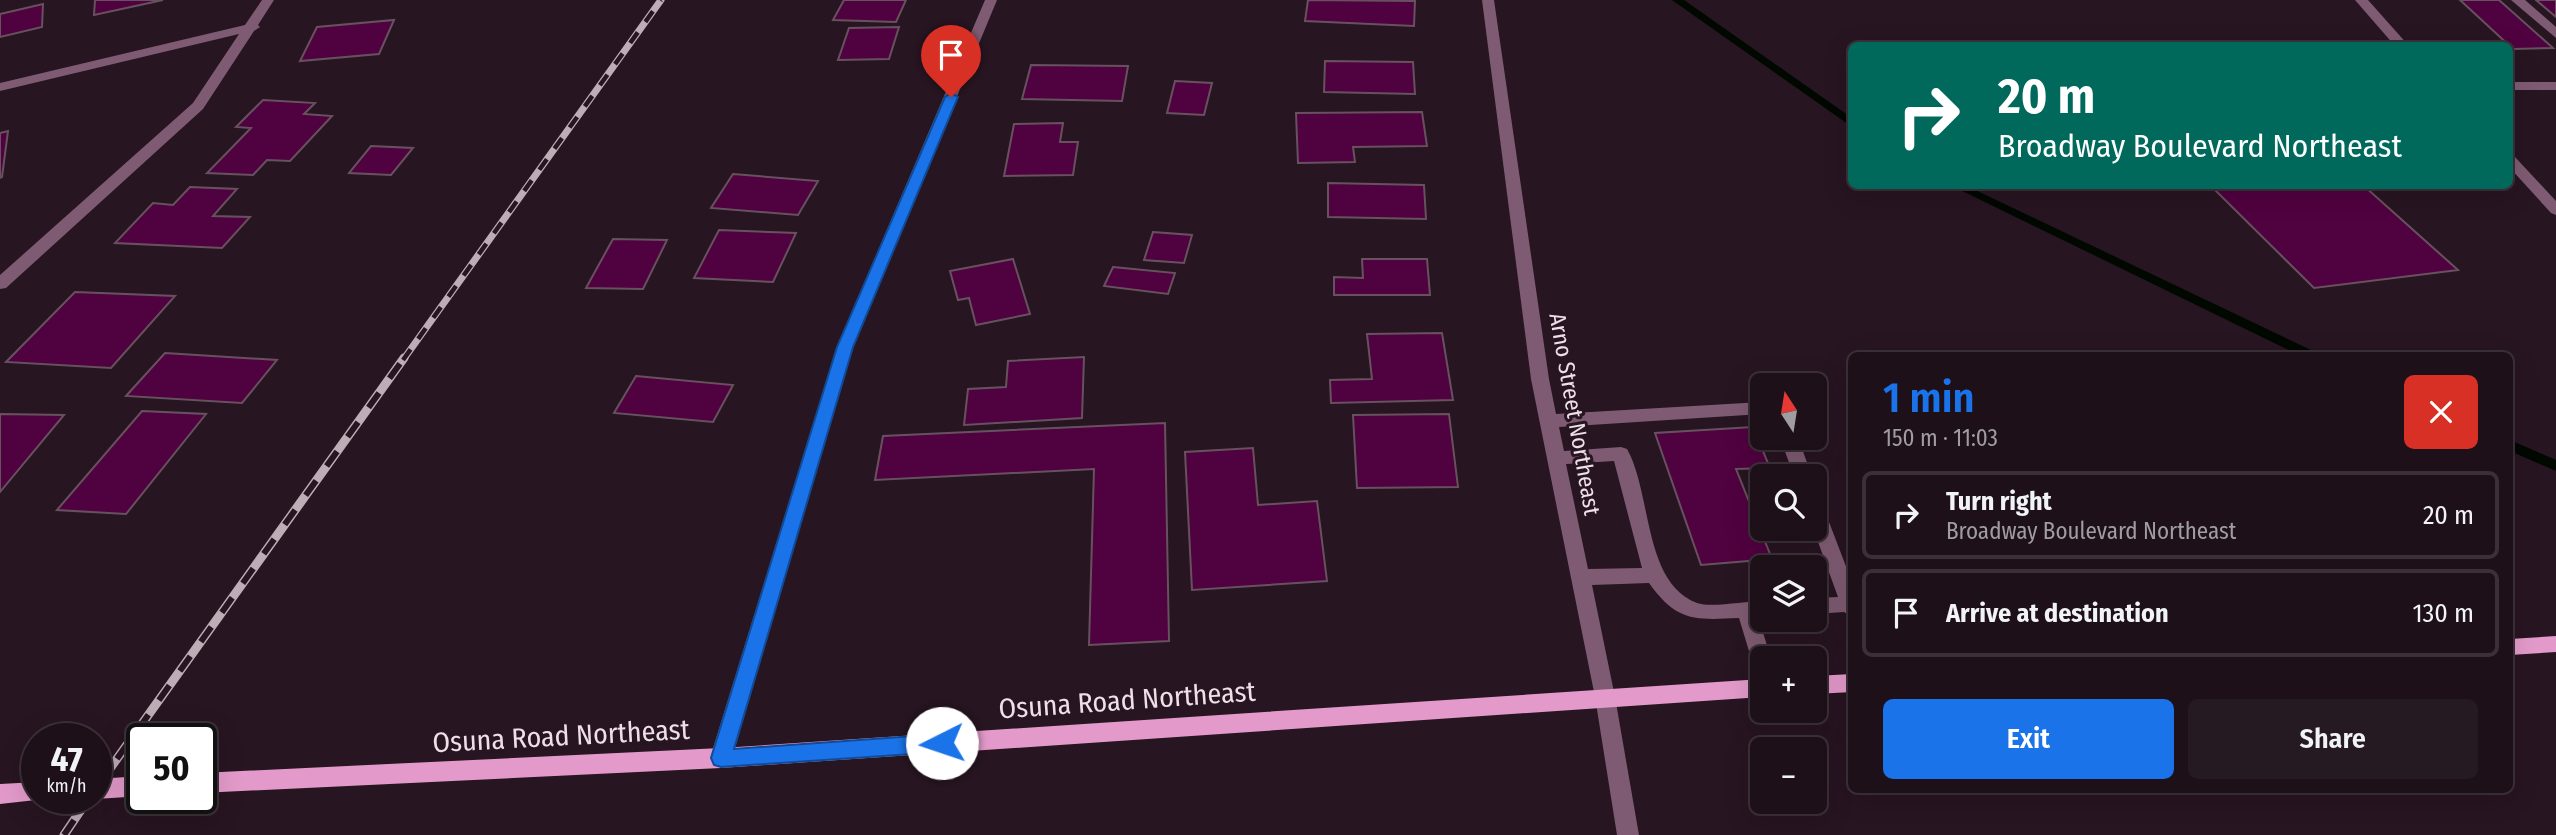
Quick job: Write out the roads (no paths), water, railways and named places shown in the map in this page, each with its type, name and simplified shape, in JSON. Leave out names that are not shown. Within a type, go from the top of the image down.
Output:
[{"type":"main road","points":[[2513,647],[2556,644]]},
{"type":"main road","points":[[1827,684],[1848,682]]},
{"type":"main road","name":"Osuna Road Northeast","points":[[217,782],[721,758],[1750,689]]},
{"type":"main road","points":[[0,794],[21,793]]},
{"type":"street","points":[[0,284],[198,106],[253,27],[268,0]]},
{"type":"street","points":[[721,758],[845,347],[991,0]]},
{"type":"street","name":"Arno Street Northeast","points":[[1488,0],[1540,379],[1605,697],[1628,835]]},
{"type":"street","points":[[2361,0],[2399,42]]},
{"type":"street","points":[[2517,0],[2556,34]]},
{"type":"street","points":[[0,87],[253,27]]},
{"type":"street","points":[[2513,86],[2556,86]]},
{"type":"street","points":[[2513,163],[2556,210]]},
{"type":"street","points":[[1548,421],[1750,409]]},
{"type":"street","points":[[1556,458],[1620,454],[1654,575],[1671,598],[1697,612],[1750,609]]},
{"type":"street","points":[[1827,541],[1848,599]]},
{"type":"street","points":[[1581,577],[1654,575]]},
{"type":"street","points":[[1827,606],[1848,607]]},
{"type":"waterway","points":[[1677,0],[1848,121]]},
{"type":"waterway","points":[[1964,189],[2304,352]]},
{"type":"waterway","points":[[2513,446],[2556,466]]},
{"type":"railway","points":[[403,360],[661,0]]},
{"type":"railway","points":[[112,766],[404,358]]},
{"type":"railway","points":[[64,835],[78,814]]}]
